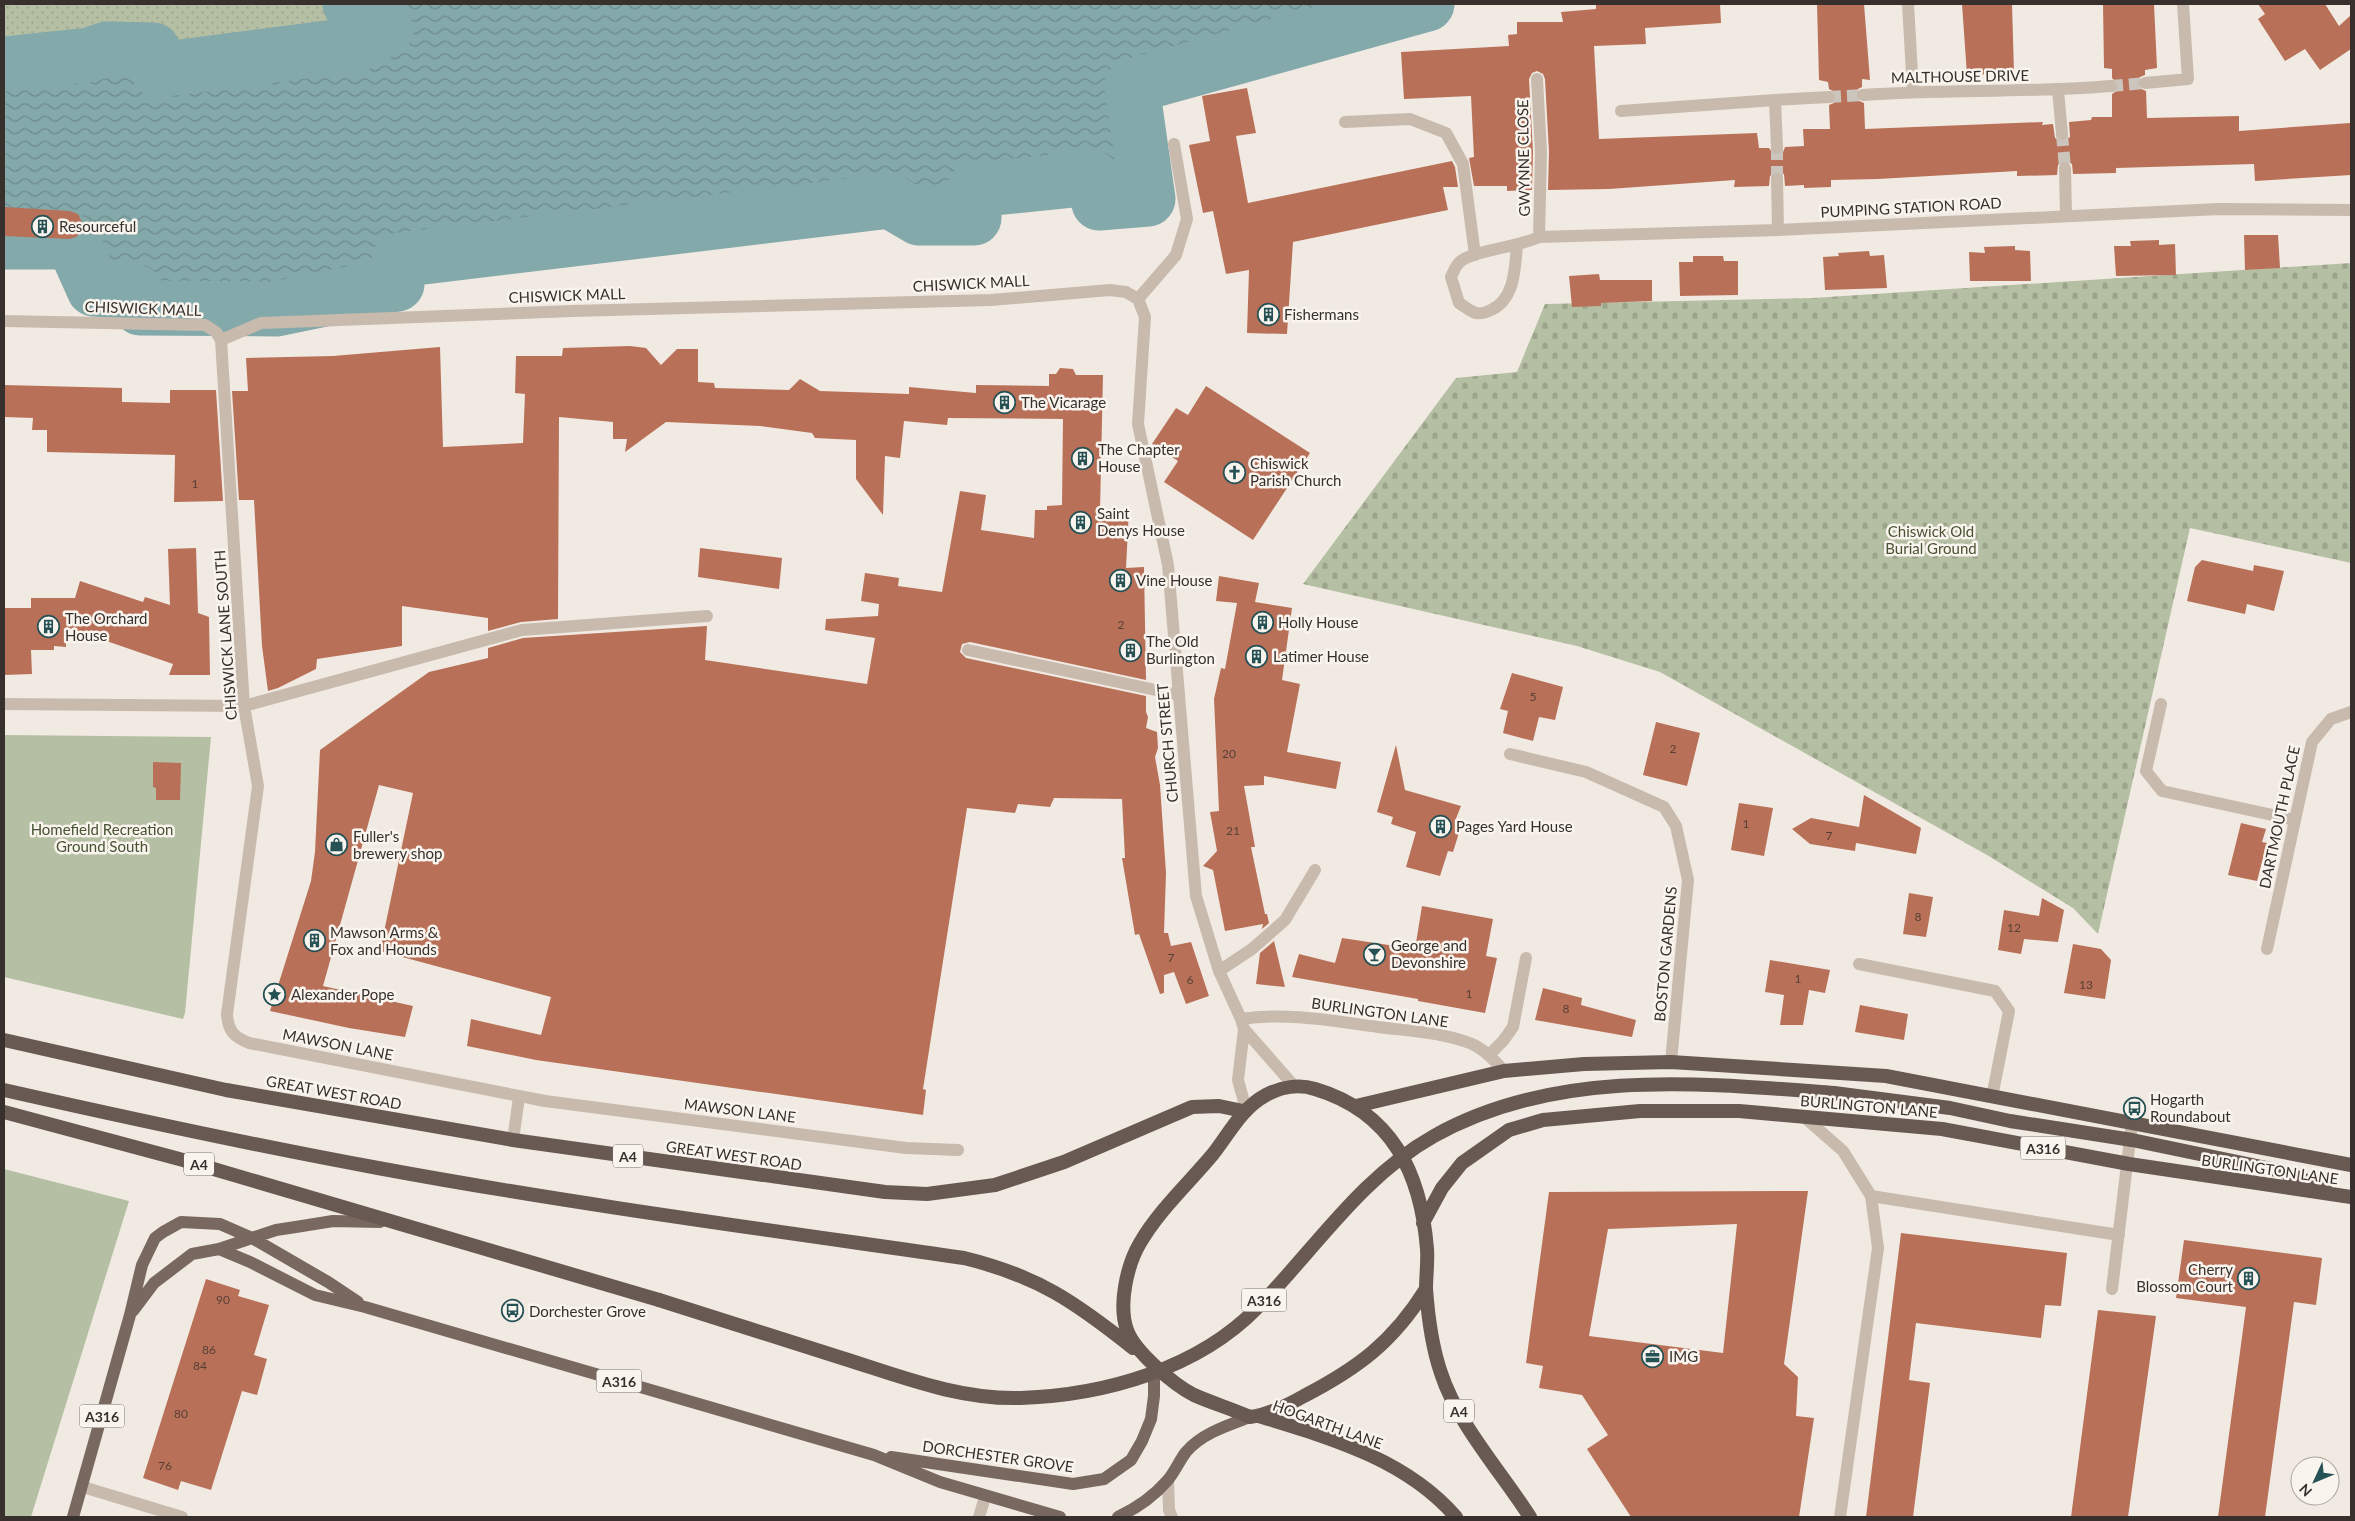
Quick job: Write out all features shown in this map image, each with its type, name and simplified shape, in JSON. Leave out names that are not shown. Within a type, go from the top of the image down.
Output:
[{"type":"highway","name":"GREAT WEST ROAD","points":[[4,1040],[226,1090],[513,1140],[884,1192],[927,1194],[995,1184],[1064,1162],[1192,1107],[1219,1106],[1245,1110]]},
{"type":"highway","name":"BURLINGTON LANE","points":[[1356,1106],[1504,1071],[1584,1064],[1671,1062],[1886,1076],[2351,1165]]},
{"type":"highway","name":"A316","points":[[392,1222],[659,1300],[954,1392],[1018,1398],[1084,1392],[1154,1372],[1192,1354],[1225,1334],[1256,1309],[1369,1184],[1398,1160],[1433,1136],[1470,1119],[1538,1096],[1631,1086],[1697,1085],[1834,1093],[1950,1108],[2010,1121],[2132,1140],[2281,1172],[2349,1197]]},
{"type":"highway","points":[[1294,1086],[1314,1088],[1356,1106],[1376,1121],[1394,1141],[1411,1170],[1418,1194],[1427,1249],[1426,1289],[1412,1311],[1369,1357],[1320,1388],[1255,1416],[1192,1394],[1140,1353],[1127,1330],[1124,1307],[1128,1271],[1139,1243],[1214,1152],[1245,1110],[1267,1094],[1294,1086]]},
{"type":"highway","name":"A4","points":[[4,1090],[186,1132],[388,1170],[544,1197],[964,1258],[1001,1267],[1033,1280],[1081,1307],[1140,1353]]},
{"type":"highway","name":"BURLINGTON LANE","points":[[1423,1223],[1442,1188],[1462,1163],[1509,1130],[1543,1120],[1640,1111],[1738,1111],[1942,1129],[2129,1164],[2349,1197]]},
{"type":"highway","name":"A4","points":[[4,1112],[183,1160],[392,1222]]},
{"type":"highway","name":"A4","points":[[1426,1289],[1441,1374],[1462,1417],[1530,1517]]},
{"type":"highway","name":"HOGARTH LANE","points":[[1255,1416],[1357,1448],[1398,1469],[1427,1489],[1456,1517]]},
{"type":"main road","name":"A316","points":[[130,1315],[154,1283],[192,1254],[219,1249],[276,1230],[333,1221],[392,1222]]},
{"type":"main road","name":"A316","points":[[73,1517],[130,1315],[142,1265],[155,1238],[181,1222],[220,1224],[252,1238]]},
{"type":"main road","name":"DORCHESTER GROVE","points":[[252,1238],[328,1282],[365,1307]]},
{"type":"main road","name":"DORCHESTER GROVE","points":[[219,1249],[250,1262],[314,1295],[365,1307],[874,1455],[940,1482],[985,1497],[1060,1517]]},
{"type":"main road","name":"DORCHESTER GROVE","points":[[874,1455],[1073,1484],[1104,1479],[1131,1460],[1142,1442],[1151,1419],[1154,1396],[1154,1365]]},
{"type":"main road","points":[[1118,1517],[1147,1501],[1168,1480],[1187,1451],[1197,1442],[1216,1430],[1255,1416]]},
{"type":"street","points":[[1908,4],[1913,91]]},
{"type":"street","points":[[2145,83],[2188,80],[2183,4]]},
{"type":"street","name":"GWYNNE CLOSE","points":[[1537,78],[1541,152],[1539,237]]},
{"type":"street","name":"MALTHOUSE DRIVE","points":[[1863,95],[1913,91],[2058,90],[2111,86]]},
{"type":"street","points":[[2058,90],[2062,134]]},
{"type":"street","points":[[1621,111],[1829,97]]},
{"type":"street","points":[[1775,100],[1777,148]]},
{"type":"street","points":[[1345,122],[1410,118],[1446,133],[1463,164],[1475,255],[1460,261],[1451,277],[1459,303],[1476,313],[1486,312],[1500,306],[1509,292],[1514,276],[1518,245]]},
{"type":"street","points":[[1138,299],[1176,255],[1187,219],[1174,144]]},
{"type":"street","points":[[2065,168],[2066,216]]},
{"type":"street","points":[[1777,179],[1778,230]]},
{"type":"street","name":"PUMPING STATION ROAD","points":[[1475,255],[1518,245],[1539,237],[1778,230],[2219,209],[2351,210]]},
{"type":"street","name":"CHISWICK MALL","points":[[4,321],[205,325],[216,332],[221,340],[261,323],[572,311],[991,300],[1110,290],[1126,292],[1138,299]]},
{"type":"street","name":"CHURCH STREET","points":[[1138,299],[1145,317],[1138,424],[1168,565],[1196,896],[1219,971],[1242,1024],[1294,1086]]},
{"type":"street","name":"CHISWICK LANE SOUTH","points":[[221,340],[244,706],[258,786],[227,1014]]},
{"type":"street","points":[[4,704],[244,706],[522,630],[707,616]]},
{"type":"street","points":[[968,650],[1179,695]]},
{"type":"street","points":[[2161,704],[2146,771],[2162,791],[2295,820]]},
{"type":"street","name":"DARTMOUTH PLACE","points":[[2268,949],[2312,742],[2331,719],[2351,712]]},
{"type":"street","name":"BOSTON GARDENS","points":[[1510,754],[1586,772],[1664,807],[1676,826],[1688,880],[1671,1062]]},
{"type":"street","points":[[1219,971],[1252,949],[1285,920],[1316,870]]},
{"type":"street","points":[[1489,1055],[1503,1041],[1513,1027],[1526,958]]},
{"type":"street","points":[[1858,964],[1995,991],[2008,1011],[1992,1097]]},
{"type":"street","name":"MAWSON LANE","points":[[227,1014],[228,1027],[237,1038],[248,1043],[519,1097],[906,1148],[958,1150]]},
{"type":"street","name":"BURLINGTON LANE","points":[[1242,1024],[1263,1016],[1306,1018],[1444,1035],[1473,1045],[1489,1055],[1504,1071]]},
{"type":"street","points":[[1242,1024],[1238,1080],[1245,1110]]},
{"type":"street","points":[[513,1140],[519,1097]]},
{"type":"street","points":[[1803,1116],[1843,1151],[1871,1196],[1878,1248],[1840,1517]]},
{"type":"street","points":[[2112,1289],[2132,1140],[2132,1123]]},
{"type":"street","points":[[1871,1196],[2119,1235]]},
{"type":"street","points":[[1168,1480],[1169,1510],[1172,1517]]},
{"type":"street","points":[[82,1487],[182,1517]]},
{"type":"street","points":[[979,1517],[985,1497]]},
{"type":"green space","points":[[4,4],[350,4],[371,12],[386,29],[358,44],[158,70],[152,50],[107,49],[89,55],[4,64]]},
{"type":"green space","name":"Chiswick Old Burial Ground","points":[[2351,263],[2351,563],[2190,528],[2098,934],[2073,908],[1987,855],[1660,672],[1577,646],[1303,584],[1456,378],[1517,372],[1545,304],[1813,298]]},
{"type":"green space","name":"Homefield Recreation Ground South","points":[[4,735],[211,737],[183,1019],[4,977]]},
{"type":"green space","points":[[4,1169],[129,1201],[31,1517],[4,1517]]},
{"type":"water","points":[[350,4],[1427,4],[1132,86],[1148,199],[1099,203],[1093,178],[974,190],[974,218],[919,218],[890,201],[399,260],[397,284],[276,309],[140,308],[136,292],[94,289],[73,242],[4,242],[4,64],[89,55],[107,49],[153,50],[158,70],[358,44],[386,29],[371,12]]},
{"type":"building","points":[[1596,4],[1720,4],[1721,23],[1645,28],[1646,44],[1594,46],[1599,139],[1757,133],[1759,148],[1769,148],[1774,155],[1782,155],[1785,147],[1804,146],[1803,129],[1830,129],[1829,105],[1834,103],[1837,97],[1835,92],[1829,89],[1828,82],[1819,80],[1817,4],[1864,4],[1870,80],[1862,79],[1862,87],[1858,89],[1855,95],[1857,100],[1864,103],[1865,129],[2043,122],[2042,125],[2053,124],[2055,138],[2063,142],[2070,137],[2069,122],[2091,120],[2092,117],[2112,117],[2112,94],[2118,90],[2119,85],[2112,78],[2112,69],[2104,68],[2103,4],[2154,4],[2157,68],[2145,70],[2145,75],[2140,77],[2137,83],[2139,88],[2146,91],[2147,118],[2239,116],[2239,131],[2350,123],[2351,175],[2255,181],[2254,164],[2116,168],[2116,173],[2073,174],[2072,164],[2065,160],[2058,165],[2057,175],[2017,176],[2017,171],[1831,180],[1831,187],[1804,188],[1804,185],[1785,186],[1784,174],[1776,171],[1770,176],[1769,186],[1734,187],[1735,180],[1609,189],[1548,190],[1549,152],[1545,79],[1543,74],[1537,71],[1532,73],[1529,79],[1533,152],[1532,190],[1507,191],[1507,186],[1474,186],[1469,158],[1474,157],[1471,96],[1404,99],[1401,52],[1509,46],[1508,35],[1517,34],[1517,22],[1563,22],[1561,12],[1596,9]]},
{"type":"building","points":[[1962,4],[2012,4],[2014,73],[1967,75]]},
{"type":"building","points":[[2258,4],[2325,4],[2339,26],[2351,15],[2351,49],[2320,70],[2305,49],[2285,61],[2258,19],[2265,14]]},
{"type":"building","points":[[1247,88],[1256,133],[1236,136],[1248,203],[1452,161],[1455,167],[1458,187],[1443,187],[1448,210],[1293,242],[1287,334],[1247,333],[1249,270],[1226,274],[1213,211],[1203,213],[1189,145],[1210,141],[1202,96]]},
{"type":"building","name":"Resourceful","points":[[4,207],[70,211],[78,214],[82,222],[83,231],[76,237],[69,239],[4,236]]},
{"type":"building","points":[[2244,235],[2278,235],[2280,268],[2245,270]]},
{"type":"building","points":[[2159,240],[2159,245],[2175,244],[2176,275],[2116,276],[2114,246],[2131,246],[2130,241]]},
{"type":"building","points":[[2015,246],[2015,250],[2030,251],[2031,281],[1970,281],[1969,252],[1985,253],[1984,247]]},
{"type":"building","points":[[1869,251],[1870,256],[1884,255],[1887,288],[1825,290],[1823,257],[1839,256],[1838,253]]},
{"type":"building","points":[[1693,256],[1723,256],[1724,261],[1738,261],[1738,295],[1680,296],[1679,262],[1693,262]]},
{"type":"building","points":[[1599,274],[1600,280],[1652,280],[1652,301],[1601,303],[1601,306],[1572,307],[1569,276]]},
{"type":"building","points":[[630,346],[646,348],[661,365],[677,349],[698,349],[698,382],[714,383],[715,388],[789,390],[800,379],[820,391],[909,394],[909,387],[976,393],[976,385],[1049,386],[1049,374],[1056,374],[1060,368],[1073,369],[1076,375],[1103,375],[1100,510],[1102,510],[1102,521],[1110,509],[1129,509],[1126,568],[1144,567],[1146,680],[970,642],[962,644],[960,652],[966,658],[1146,696],[1146,712],[1148,717],[1146,728],[1157,732],[1158,748],[1155,757],[1160,785],[1166,873],[1164,933],[1168,933],[1171,946],[1191,942],[1209,996],[1186,1004],[1174,972],[1164,975],[1164,993],[1160,994],[1139,934],[1135,935],[1122,858],[1125,858],[1122,799],[1054,798],[1050,807],[1018,804],[1015,813],[967,808],[923,1089],[926,1090],[923,1115],[536,1060],[467,1046],[471,1019],[541,1035],[551,997],[380,951],[413,793],[379,785],[323,986],[413,1006],[405,1037],[349,1028],[270,1011],[311,881],[315,852],[320,750],[429,672],[488,658],[488,648],[523,638],[707,626],[705,660],[867,684],[875,638],[825,630],[826,619],[878,616],[879,604],[861,601],[865,573],[899,578],[898,586],[942,592],[960,491],[986,495],[981,530],[1034,538],[1035,510],[1047,510],[1047,506],[1062,505],[1063,419],[948,418],[947,425],[904,421],[900,458],[885,456],[883,515],[856,479],[856,440],[815,438],[812,433],[760,426],[666,422],[625,452],[627,439],[613,439],[613,422],[559,417],[558,619],[521,622],[488,631],[488,618],[402,606],[402,646],[317,659],[316,669],[268,691],[262,646],[254,500],[239,500],[232,391],[248,391],[246,358],[333,356],[440,347],[443,447],[523,443],[525,394],[515,393],[516,356],[562,356],[563,348]]},
{"type":"building","points":[[4,385],[122,388],[122,402],[170,403],[170,390],[216,390],[223,501],[174,502],[175,455],[47,452],[47,430],[32,430],[33,418],[4,417]]},
{"type":"building","name":"Chiswick Parish Church","points":[[1206,386],[1310,453],[1253,540],[1164,482],[1178,461],[1152,444],[1176,408],[1188,415]]},
{"type":"building","points":[[196,548],[198,613],[209,617],[210,675],[169,675],[173,664],[66,627],[66,647],[54,646],[54,650],[31,650],[32,674],[4,675],[4,608],[31,608],[31,598],[75,598],[80,581],[143,602],[145,597],[170,605],[168,549]]},
{"type":"building","points":[[700,548],[782,558],[779,589],[698,577]]},
{"type":"building","points":[[2202,560],[2253,571],[2254,565],[2284,571],[2274,611],[2247,604],[2245,614],[2187,601],[2195,567]]},
{"type":"building","points":[[1219,576],[1259,583],[1255,602],[1292,608],[1282,680],[1300,684],[1287,752],[1341,762],[1336,789],[1264,776],[1264,785],[1244,786],[1255,847],[1251,847],[1265,914],[1267,914],[1269,923],[1262,929],[1263,924],[1225,931],[1213,870],[1203,866],[1217,851],[1210,812],[1219,811],[1214,699],[1221,668],[1225,669],[1237,603],[1216,601]]},
{"type":"building","points":[[1512,673],[1563,687],[1555,720],[1539,717],[1533,741],[1503,733],[1508,711],[1500,709]]},
{"type":"building","points":[[1656,722],[1700,733],[1687,786],[1643,775]]},
{"type":"building","name":"Pages Yard House","points":[[1396,745],[1405,790],[1461,806],[1455,821],[1462,823],[1453,852],[1448,851],[1440,876],[1406,867],[1416,832],[1391,824],[1393,817],[1377,812]]},
{"type":"building","points":[[153,762],[181,763],[180,800],[156,800],[156,788],[153,787]]},
{"type":"building","points":[[1864,795],[1921,828],[1916,854],[1856,843],[1855,851],[1810,844],[1792,829],[1811,818],[1859,827]]},
{"type":"building","points":[[1739,803],[1773,808],[1764,856],[1731,850]]},
{"type":"building","points":[[2241,823],[2266,829],[2262,842],[2267,843],[2257,881],[2228,875]]},
{"type":"building","points":[[1909,893],[1933,897],[1926,937],[1903,934]]},
{"type":"building","points":[[2042,898],[2064,910],[2058,942],[2024,939],[2021,954],[1998,950],[2004,910],[2039,916]]},
{"type":"building","points":[[1422,906],[1493,919],[1486,956],[1497,958],[1485,1013],[1292,977],[1299,954],[1335,963],[1342,938],[1415,949]]},
{"type":"building","points":[[1274,941],[1285,987],[1256,984],[1260,953]]},
{"type":"building","points":[[2073,944],[2101,949],[2111,960],[2105,999],[2064,993]]},
{"type":"building","points":[[1770,960],[1830,970],[1825,993],[1809,990],[1803,1025],[1780,1025],[1784,995],[1765,992]]},
{"type":"building","points":[[1543,988],[1582,998],[1581,1005],[1636,1020],[1632,1037],[1535,1020]]},
{"type":"building","points":[[1860,1005],[1908,1014],[1904,1040],[1855,1032]]},
{"type":"building","name":"IMG","points":[[1808,1191],[1784,1364],[1798,1377],[1796,1416],[1814,1418],[1799,1517],[1631,1517],[1587,1449],[1608,1435],[1582,1395],[1539,1388],[1543,1366],[1526,1363],[1549,1192]],"holes":[[[1737,1224],[1723,1353],[1589,1336],[1608,1229]]]},
{"type":"building","points":[[1901,1233],[2067,1253],[2061,1306],[2045,1305],[2041,1338],[1916,1323],[1909,1380],[1930,1383],[1913,1517],[1866,1517]]},
{"type":"building","points":[[2184,1240],[2322,1258],[2316,1305],[2294,1302],[2265,1517],[2218,1517],[2246,1307],[2176,1298]]},
{"type":"building","points":[[206,1279],[240,1290],[238,1296],[269,1305],[254,1355],[267,1359],[257,1395],[242,1391],[211,1490],[181,1481],[178,1490],[143,1478]]},
{"type":"building","points":[[2098,1310],[2156,1316],[2128,1517],[2071,1517]]},
{"type":"waterway","points":[[4,64],[89,55],[107,49],[153,50],[158,70],[358,44],[386,29],[371,12],[350,4]]},
{"type":"waterway","points":[[4,242],[73,242],[94,289],[136,292],[140,308],[276,309],[397,284],[399,260],[890,201],[919,218],[974,218],[974,190],[1093,178],[1099,203],[1148,199],[1132,86],[1427,4]]},
{"type":"tunnel","points":[[2111,86],[2145,83]]},
{"type":"tunnel","points":[[1829,97],[1863,95]]},
{"type":"tunnel","points":[[2062,134],[2065,168]]},
{"type":"tunnel","points":[[1777,148],[1777,179]]},
{"type":"place","name":"Resourceful","points":[[43,226]]},
{"type":"place","name":"Fishermans","points":[[1268,314]]},
{"type":"place","name":"The Vicarage","points":[[1005,402]]},
{"type":"place","name":"The Chapter House","points":[[1082,458]]},
{"type":"place","name":"Chiswick Parish Church","points":[[1234,472]]},
{"type":"place","name":"Saint Denys House","points":[[1081,522]]},
{"type":"place","name":"Vine House","points":[[1120,580]]},
{"type":"place","name":"Holly House","points":[[1262,622]]},
{"type":"place","name":"The Orchard House","points":[[49,627]]},
{"type":"place","name":"The Old Burlington","points":[[1130,650]]},
{"type":"place","name":"Latimer House","points":[[1257,656]]},
{"type":"place","name":"Pages Yard House","points":[[1440,826]]},
{"type":"place","name":"Fuller's brewery shop","points":[[337,845]]},
{"type":"place","name":"Mawson Arms & Fox and Hounds","points":[[314,941]]},
{"type":"place","name":"George and Devonshire","points":[[1375,954]]},
{"type":"place","name":"Alexander Pope","points":[[275,994]]},
{"type":"place","name":"Hogarth Roundabout","points":[[2134,1108]]},
{"type":"place","name":"Cherry Blossom Court","points":[[2249,1278]]},
{"type":"place","name":"Dorchester Grove","points":[[513,1311]]},
{"type":"place","name":"IMG","points":[[1653,1356]]}]
